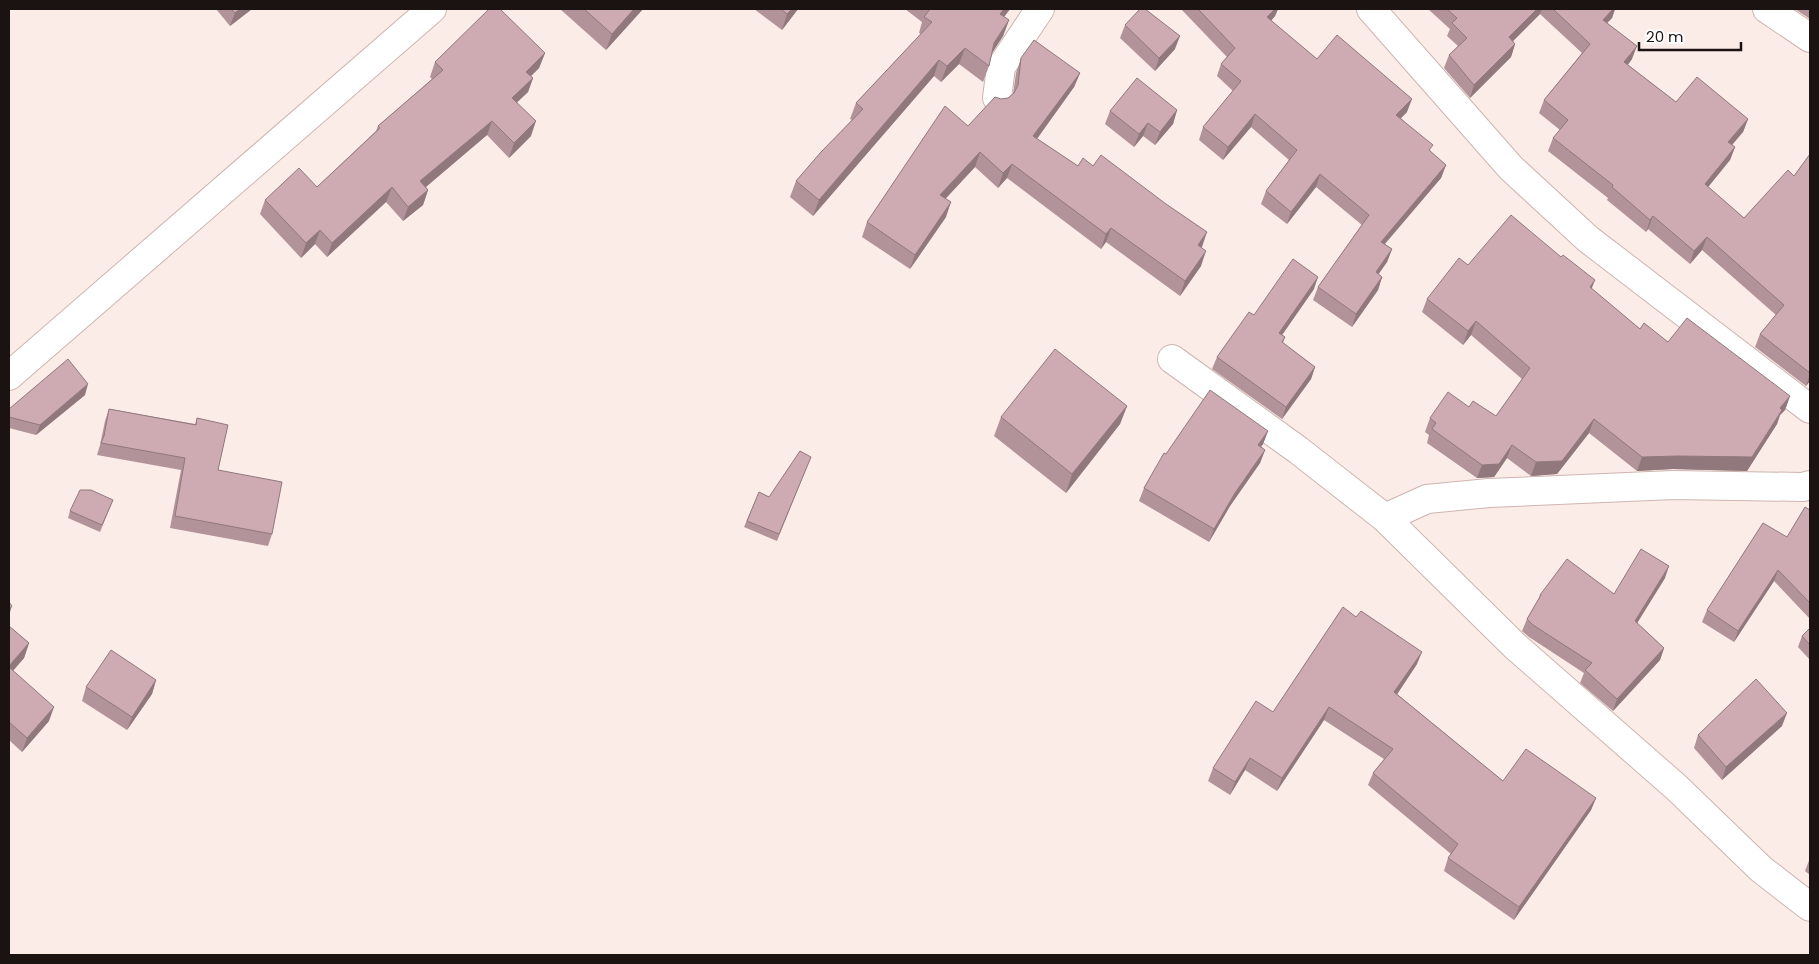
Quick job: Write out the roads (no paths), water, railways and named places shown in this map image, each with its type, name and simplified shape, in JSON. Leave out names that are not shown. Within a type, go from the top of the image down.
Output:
[{"type":"street","points":[[9,376],[432,9]]},
{"type":"street","points":[[997,98],[1001,67],[1040,9]]},
{"type":"street","points":[[1767,9],[1810,38]]},
{"type":"street","points":[[1375,11],[1518,175],[1588,238],[1810,409]]},
{"type":"street","points":[[1172,359],[1298,450],[1386,518],[1515,646],[1676,787],[1761,868],[1810,907]]},
{"type":"street","points":[[1386,518],[1427,499],[1489,493],[1673,485],[1803,487],[1810,485]]}]
